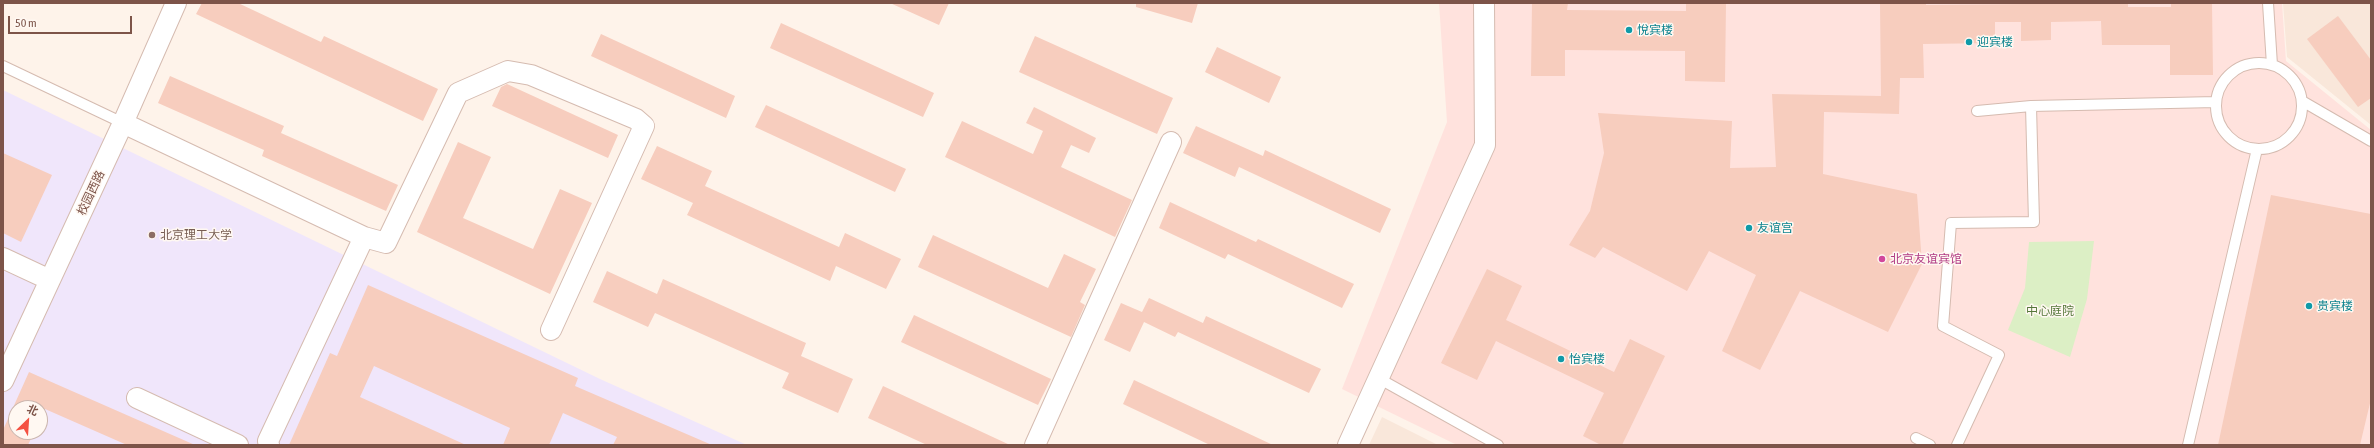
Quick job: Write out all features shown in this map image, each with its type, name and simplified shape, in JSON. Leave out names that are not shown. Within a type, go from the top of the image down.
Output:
[{"type":"street","name":"校园西路","points":[[3,381],[123,123],[176,3]]},
{"type":"street","points":[[1348,445],[1485,145],[1484,3]]},
{"type":"street","points":[[123,123],[364,237],[386,243],[458,93],[508,71],[531,75],[636,119],[644,126],[552,330]]},
{"type":"street","points":[[1034,445],[1171,142]]},
{"type":"street","points":[[269,445],[268,441],[364,237]]},
{"type":"street","points":[[3,258],[50,280]]},
{"type":"street","points":[[137,398],[238,445]]},
{"type":"lane","points":[[2268,3],[2272,65]]},
{"type":"lane","points":[[2253,64],[2272,65],[2281,69],[2295,82],[2302,101],[2300,119],[2291,136],[2275,146],[2257,149],[2238,143],[2227,134],[2219,122],[2216,102],[2222,84],[2235,71],[2253,64]]},
{"type":"lane","points":[[3,66],[123,123]]},
{"type":"lane","points":[[2302,101],[2371,141]]},
{"type":"lane","points":[[1977,111],[2031,106],[2216,102]]},
{"type":"lane","points":[[1957,445],[1999,355],[1943,326],[1951,223],[2034,222],[2031,106]]},
{"type":"lane","points":[[2188,445],[2257,149]]},
{"type":"lane","points":[[1378,378],[1498,445]]},
{"type":"lane","points":[[1916,438],[1930,445]]},
{"type":"shaded area","name":"北京友谊宾馆","points":[[1439,3],[2282,3],[2286,61],[2371,130],[2371,445],[1457,445],[1342,389],[1447,122]]},
{"type":"shaded area","points":[[2283,3],[2371,3],[2371,125],[2287,57]]},
{"type":"shaded area","name":"北京理工大学","points":[[3,90],[600,379],[747,445],[3,445]]},
{"type":"shaded area","points":[[1382,417],[1438,445],[1369,445]]},
{"type":"green space","name":"中心庭院","points":[[2094,241],[2087,299],[2070,357],[2008,330],[2025,288],[2029,242]]},
{"type":"building","points":[[202,3],[238,3],[321,42],[324,36],[438,89],[423,121],[196,14]]},
{"type":"building","points":[[890,3],[949,3],[939,25]]},
{"type":"building","points":[[1136,3],[1198,3],[1192,23],[1136,7]]},
{"type":"building","name":"悅宾楼","points":[[1532,3],[1568,3],[1567,10],[1686,11],[1686,3],[1726,3],[1725,82],[1685,81],[1685,51],[1565,50],[1565,76],[1531,76]]},
{"type":"building","name":"友谊宫","points":[[1880,3],[1926,3],[1926,5],[2128,3],[2128,7],[2171,7],[2171,3],[2212,3],[2213,75],[2170,75],[2170,45],[2102,45],[2101,21],[2051,22],[2051,40],[2021,41],[2021,22],[1995,22],[1995,43],[1923,44],[1924,78],[1900,78],[1899,114],[1824,112],[1823,174],[1917,194],[1922,264],[1888,332],[1800,291],[1760,370],[1722,351],[1756,275],[1709,251],[1687,291],[1603,247],[1595,258],[1569,245],[1590,211],[1604,153],[1598,113],[1732,121],[1730,168],[1776,167],[1772,94],[1881,96]]},
{"type":"building","points":[[2338,16],[2371,60],[2371,98],[2358,107],[2307,39]]},
{"type":"building","points":[[781,23],[934,93],[923,117],[770,48]]},
{"type":"building","points":[[601,34],[735,96],[726,118],[591,56]]},
{"type":"building","points":[[1035,36],[1173,98],[1157,134],[1019,72]]},
{"type":"building","points":[[1217,47],[1281,77],[1269,103],[1205,72]]},
{"type":"building","points":[[170,76],[284,126],[281,133],[398,185],[386,211],[262,156],[264,150],[158,103]]},
{"type":"building","points":[[507,84],[618,135],[608,158],[492,106],[501,87]]},
{"type":"building","points":[[766,105],[906,169],[895,192],[755,127]]},
{"type":"building","points":[[1034,107],[1096,138],[1089,153],[1071,145],[1061,167],[1132,200],[1115,237],[945,157],[962,121],[1033,154],[1043,131],[1026,123]]},
{"type":"building","points":[[1196,126],[1263,156],[1265,150],[1391,209],[1380,233],[1239,167],[1235,177],[1183,153]]},
{"type":"building","points":[[458,142],[491,157],[463,218],[533,249],[560,189],[592,203],[550,294],[417,232]]},
{"type":"building","points":[[657,146],[712,171],[705,186],[839,247],[845,233],[901,259],[886,289],[836,266],[830,281],[687,215],[693,203],[641,179]]},
{"type":"building","points":[[3,153],[52,175],[21,242],[3,233]]},
{"type":"building","name":"贵宾楼","points":[[2271,195],[2371,214],[2371,399],[2360,445],[2218,445]]},
{"type":"building","points":[[1170,202],[1256,242],[1258,239],[1354,284],[1342,308],[1228,254],[1225,259],[1159,228]]},
{"type":"building","points":[[933,235],[1048,288],[1064,254],[1096,269],[1080,302],[1085,305],[1071,337],[918,267]]},
{"type":"building","name":"怡宾楼","points":[[1487,269],[1522,286],[1506,320],[1614,372],[1630,339],[1665,356],[1622,445],[1601,445],[1583,436],[1604,393],[1496,341],[1477,380],[1441,363]]},
{"type":"building","points":[[607,271],[657,294],[663,279],[806,343],[801,356],[853,379],[838,413],[782,388],[789,373],[655,313],[648,327],[593,302]]},
{"type":"building","points":[[368,285],[578,378],[575,386],[712,445],[613,445],[617,437],[563,413],[549,445],[503,445],[510,428],[374,366],[360,397],[466,445],[289,445],[330,353],[337,356]]},
{"type":"building","points":[[1149,298],[1203,323],[1206,316],[1321,369],[1309,393],[1178,332],[1175,337],[1144,322],[1130,352],[1104,340],[1121,303],[1142,312]]},
{"type":"building","points":[[914,315],[1051,379],[1038,405],[901,342]]},
{"type":"building","points":[[29,372],[195,445],[127,445],[48,410],[48,400],[16,400]]},
{"type":"building","points":[[1134,380],[1273,445],[1210,445],[1123,404]]},
{"type":"building","points":[[883,386],[1010,445],[927,445],[868,418]]},
{"type":"building","points":[[8,419],[8,440],[30,440],[28,445],[3,445],[3,430]]},
{"type":"place","name":"悅宾楼","points":[[1629,30]]},
{"type":"place","name":"迎宾楼","points":[[1969,42]]},
{"type":"place","name":"友谊宫","points":[[1749,228]]},
{"type":"place","name":"北京理工大学","points":[[152,235]]},
{"type":"place","name":"北京友谊宾馆","points":[[1882,259]]},
{"type":"place","name":"贵宾楼","points":[[2309,306]]},
{"type":"place","name":"怡宾楼","points":[[1561,359]]}]
